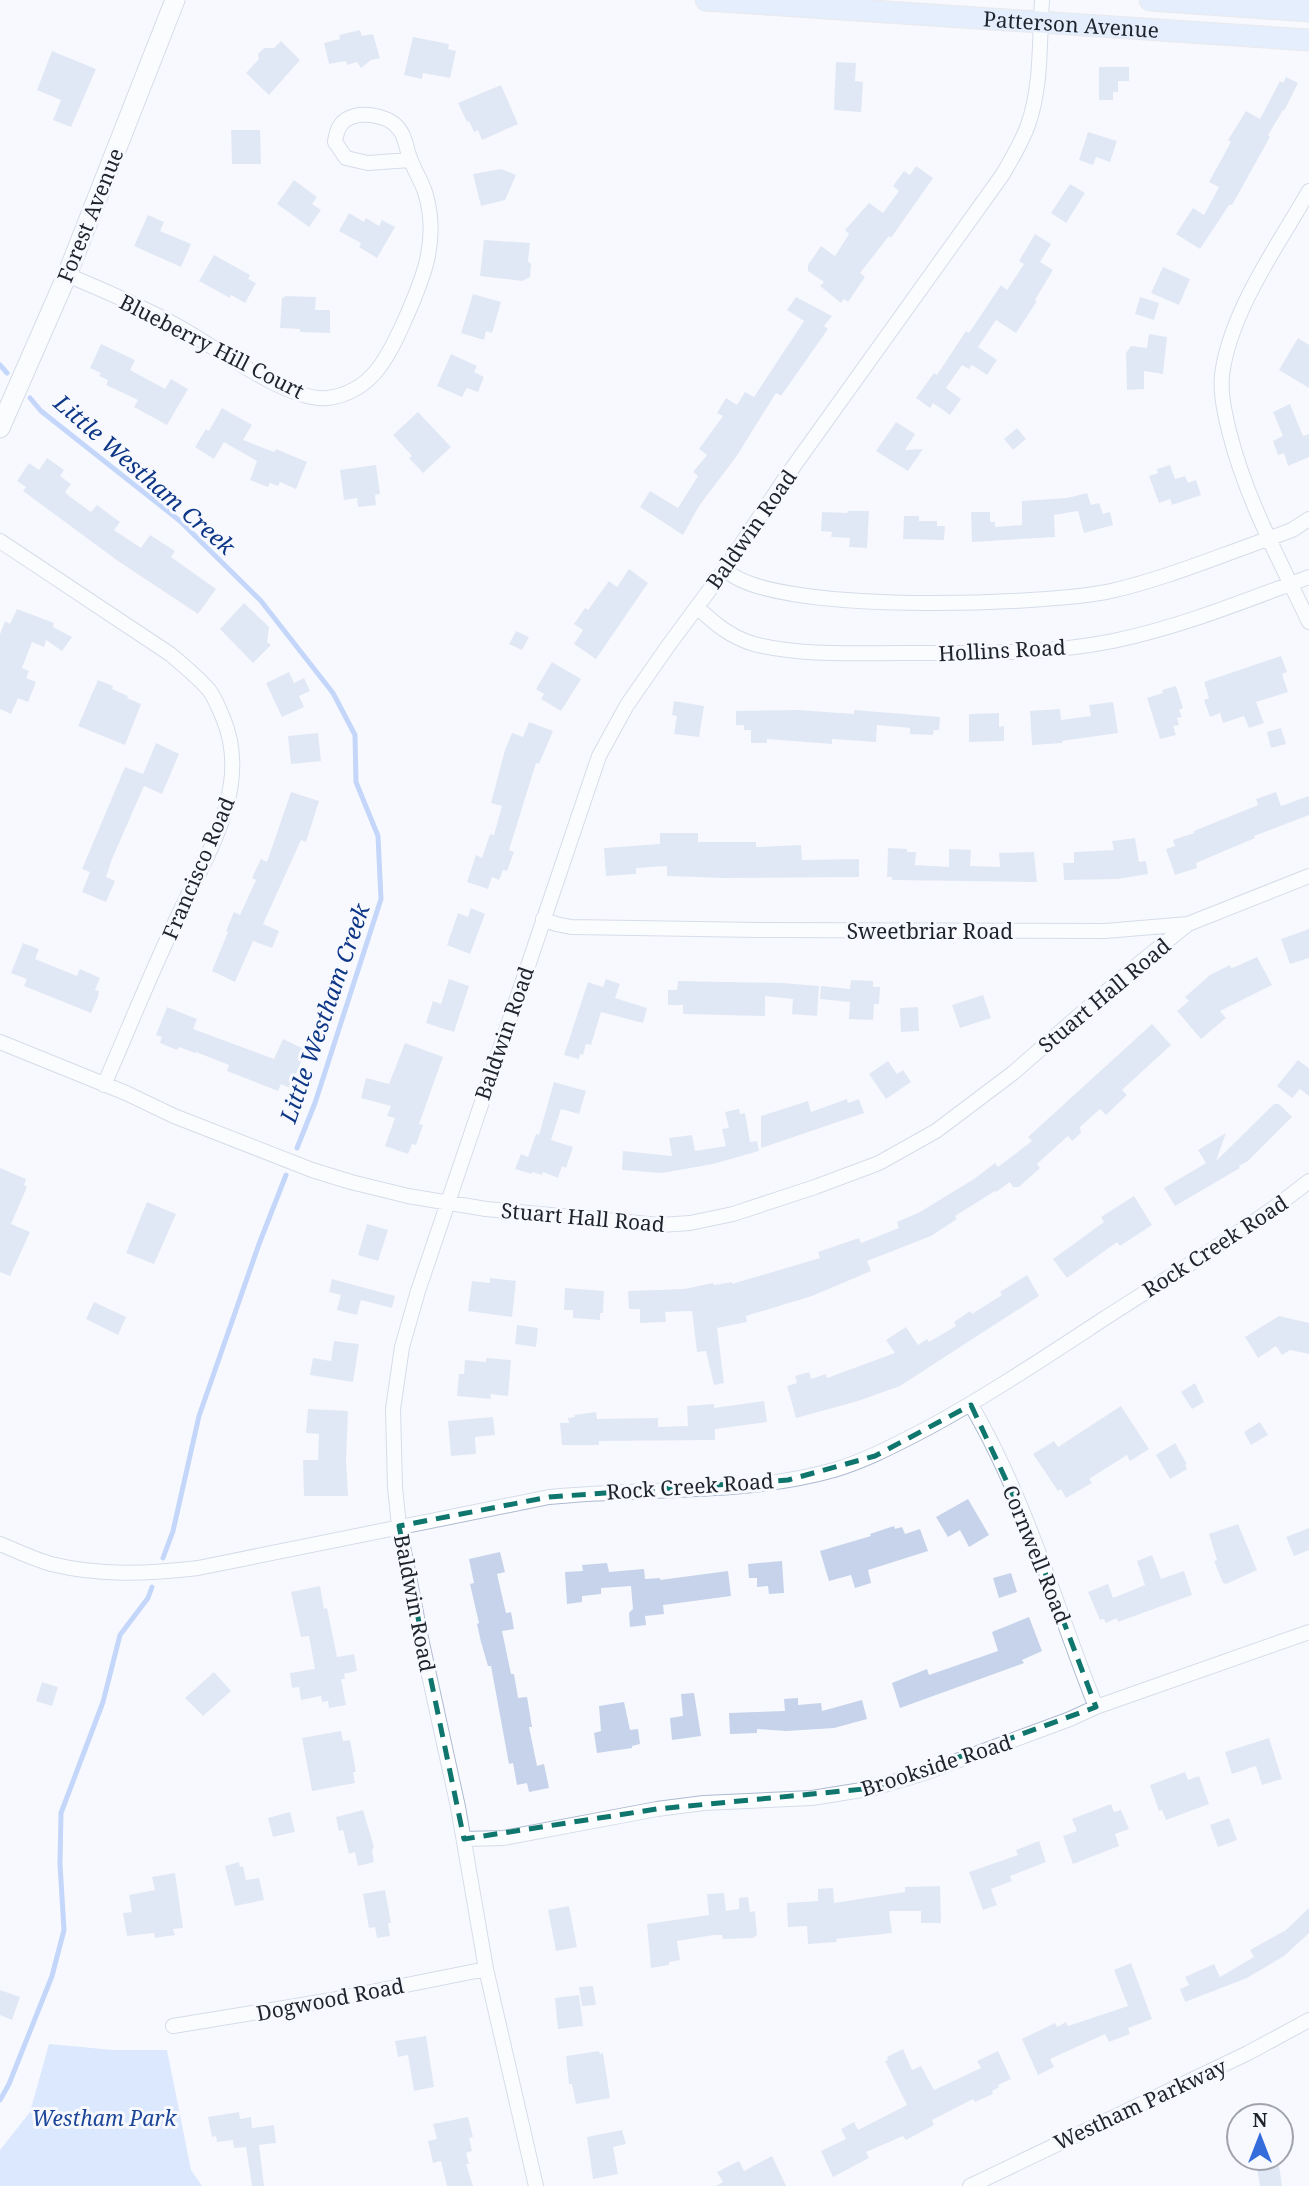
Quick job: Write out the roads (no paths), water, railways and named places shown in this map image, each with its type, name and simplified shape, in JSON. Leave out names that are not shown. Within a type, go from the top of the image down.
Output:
[{"type":"main road","name":"Forest Avenue","points":[[0,428],[67,275],[175,0]]},
{"type":"main road","name":"Patterson Avenue","points":[[706,0],[1309,40]]},
{"type":"main road","name":"Patterson Avenue","points":[[1150,0],[1309,11]]},
{"type":"street","name":"Baldwin Road","points":[[536,2186],[486,1969],[464,1839],[399,1526],[393,1409],[402,1348],[447,1203],[542,919],[574,833],[582,802],[606,742],[627,705],[725,569],[786,477],[1003,174],[1023,137],[1035,102],[1042,0]]},
{"type":"street","name":"Blueberry Hill Court","points":[[67,275],[170,321],[281,386],[316,398],[349,393],[368,381],[384,363],[424,277],[432,232],[425,192],[398,127],[387,119],[357,115],[343,121],[337,130],[335,142],[346,158],[368,163],[410,160]]},
{"type":"street","points":[[1309,191],[1243,309],[1223,367],[1221,381],[1224,410],[1234,450],[1268,539],[1309,622]]},
{"type":"street","points":[[725,569],[743,582],[802,597],[868,601],[1033,601],[1114,590],[1268,539],[1292,530],[1309,519]]},
{"type":"street","name":"Francisco Road","points":[[0,541],[170,653],[193,672],[216,702],[228,728],[232,748],[232,786],[217,833],[104,1085]]},
{"type":"street","name":"Hollins Road","points":[[697,607],[728,633],[753,643],[794,650],[835,653],[1011,653],[1111,642],[1156,631],[1204,617],[1309,577]]},
{"type":"street","name":"Sweetbriar Road","points":[[542,919],[556,925],[571,926],[760,930],[1105,931],[1188,924],[1309,876]]},
{"type":"street","name":"Stuart Hall Road","points":[[0,1042],[174,1116],[313,1170],[363,1185],[486,1209],[660,1225],[690,1223],[733,1214],[815,1188],[879,1163],[936,1131],[1013,1073],[1188,924]]},
{"type":"street","name":"Rock Creek Road","points":[[0,1544],[48,1563],[75,1569],[147,1574],[198,1568],[549,1497],[735,1487],[788,1480],[833,1470],[875,1456],[971,1405],[1280,1205],[1309,1181]]},
{"type":"street","name":"Cornwell Road","points":[[971,1405],[1019,1504],[1096,1707]]},
{"type":"street","name":"Brookside Road","points":[[464,1839],[503,1838],[657,1809],[704,1803],[812,1798],[864,1790],[936,1769],[1096,1707],[1309,1632]]},
{"type":"street","name":"Dogwood Road","points":[[173,2026],[313,2003],[486,1969]]},
{"type":"street","name":"Westham Parkway","points":[[970,2186],[987,2183],[1023,2159],[1248,2053],[1309,2020]]},
{"type":"waterway","name":"Little Westham Creek","points":[[0,365],[7,373]]},
{"type":"waterway","name":"Little Westham Creek","points":[[30,398],[41,411],[180,521],[261,601],[333,693],[355,735],[356,782],[378,836],[381,899],[315,1103],[297,1148]]},
{"type":"waterway","name":"Little Westham Creek","points":[[163,1558],[173,1531],[199,1416],[286,1175]]},
{"type":"waterway","name":"Little Westham Creek","points":[[0,2100],[9,2084],[52,1976],[64,1930],[60,1864],[61,1813],[103,1702],[120,1635],[148,1598],[152,1587]]},
{"type":"park label","name":"Westham Park","points":[[104,2118]]}]
